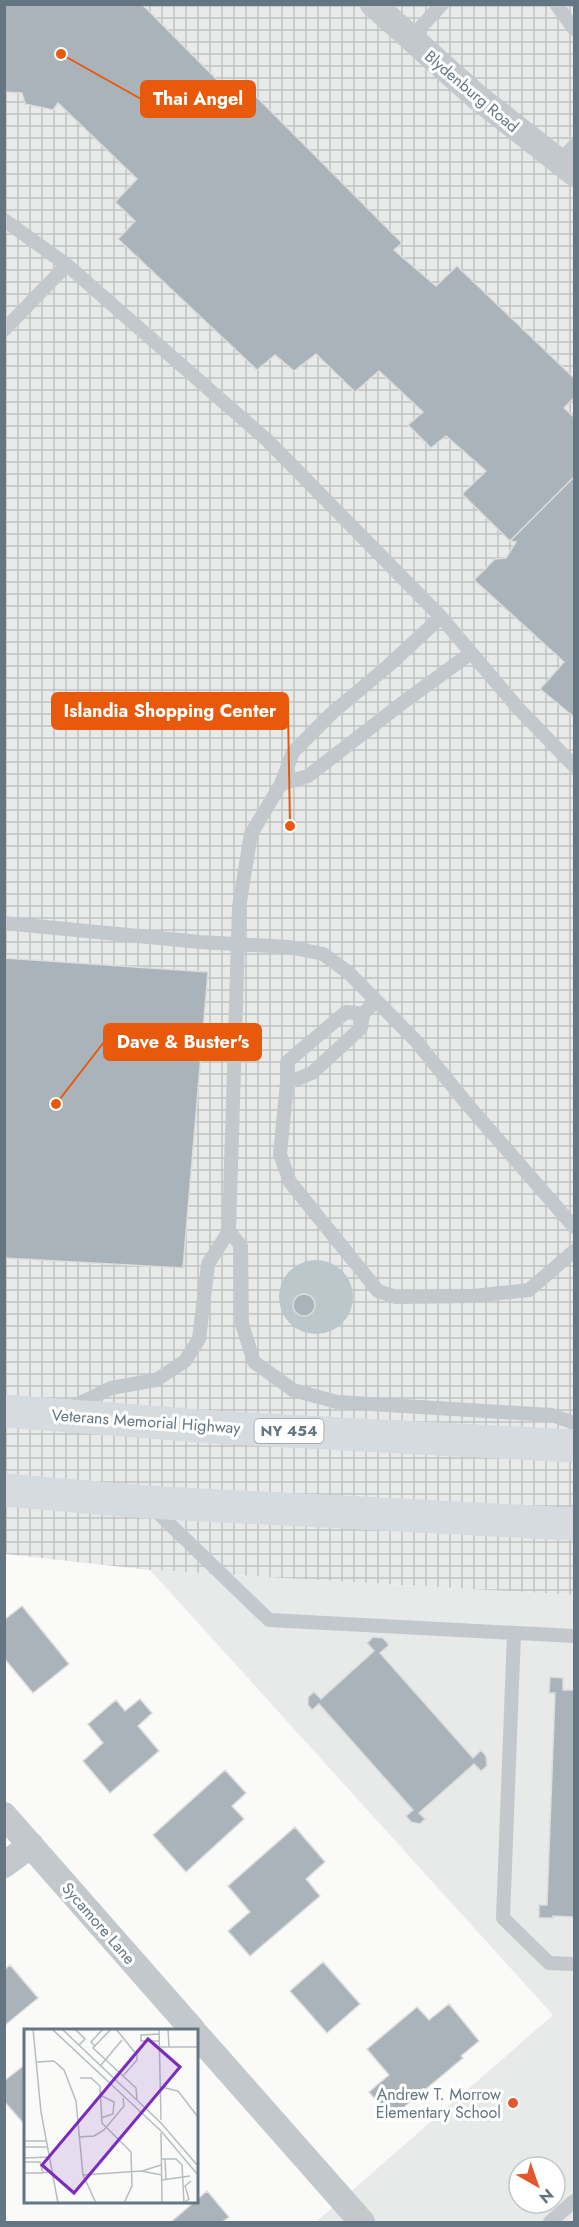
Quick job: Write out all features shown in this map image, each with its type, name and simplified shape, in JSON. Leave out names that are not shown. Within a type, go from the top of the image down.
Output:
[{"type":"highway","name":"Veterans Memorial Highway","points":[[4,1411],[229,1428],[574,1446]]},
{"type":"highway","points":[[11,1494],[574,1524]]},
{"type":"street","name":"Blydenburg Road","points":[[373,4],[477,98],[570,160]]},
{"type":"street","name":"Sycamore Lane","points":[[4,1815],[191,2029]]},
{"type":"street","points":[[4,1865],[31,1845]]},
{"type":"street","points":[[198,2036],[362,2223]]},
{"type":"lane","points":[[411,38],[442,4]]},
{"type":"lane","points":[[556,4],[574,29]]},
{"type":"lane","points":[[4,220],[67,265],[268,441],[441,617],[517,707],[574,766]]},
{"type":"lane","points":[[4,330],[67,265]]},
{"type":"lane","points":[[57,1414],[111,1388],[156,1380],[185,1361],[200,1339],[208,1264],[229,1231],[237,944],[239,907],[250,834],[281,784],[293,752],[333,713],[441,617]]},
{"type":"lane","points":[[281,784],[308,776],[471,653]]},
{"type":"lane","points":[[4,923],[288,947],[323,954],[349,973],[416,1041],[467,1104],[574,1227]]},
{"type":"lane","points":[[287,1083],[312,1073],[361,1028],[363,1014],[376,1001]]},
{"type":"lane","points":[[363,1014],[346,1012],[287,1062],[280,1154],[290,1182],[378,1291],[396,1297],[473,1296],[529,1290],[574,1251]]},
{"type":"lane","points":[[229,1231],[241,1246],[242,1324],[254,1362],[293,1390],[337,1402],[552,1415],[574,1422]]},
{"type":"lane","points":[[146,1502],[269,1620],[574,1636]]},
{"type":"lane","points":[[514,1633],[503,1918],[549,1963],[574,1964]]},
{"type":"lane","points":[[550,2223],[574,2201]]},
{"type":"shaded area","points":[[5,5],[574,5],[574,1595],[150,1570],[5,1554]]},
{"type":"shaded area","points":[[316,1260],[337,1266],[347,1276],[353,1297],[347,1318],[337,1328],[316,1334],[295,1328],[285,1318],[279,1297],[285,1276],[295,1266]]},
{"type":"shaded area","points":[[150,1570],[574,1595],[574,2222],[316,2222],[553,2015]]},
{"type":"building","points":[[4,4],[142,4],[230,93],[241,81],[402,243],[394,250],[436,286],[457,266],[574,378],[574,398],[564,408],[574,417],[574,477],[510,541],[462,494],[486,471],[446,436],[431,448],[408,425],[423,412],[379,371],[355,392],[316,354],[294,371],[275,355],[257,370],[118,239],[135,221],[115,202],[137,179],[58,103],[53,110],[25,104],[22,93],[4,92]]},
{"type":"building","points":[[574,477],[574,717],[540,689],[564,662],[474,580],[495,559],[506,558],[516,542],[510,541]]},
{"type":"building","points":[[4,958],[208,972],[183,1268],[4,1258]]},
{"type":"building","points":[[304,1294],[314,1301],[315,1305],[308,1315],[304,1316],[294,1309],[293,1305],[300,1295]]},
{"type":"building","points":[[22,1606],[69,1664],[33,1693],[4,1658],[4,1620]]},
{"type":"building","points":[[373,1637],[383,1638],[389,1645],[380,1653],[473,1758],[481,1750],[486,1756],[487,1766],[481,1771],[474,1764],[419,1813],[425,1819],[420,1824],[411,1822],[406,1816],[413,1810],[319,1704],[312,1710],[308,1705],[308,1697],[314,1692],[321,1699],[374,1651],[367,1643]]},
{"type":"building","points":[[550,1677],[563,1678],[563,1690],[574,1690],[574,1917],[539,1918],[539,1905],[547,1905],[555,1693],[549,1693]]},
{"type":"building","points":[[140,1699],[152,1713],[138,1726],[159,1751],[110,1793],[83,1761],[103,1743],[88,1724],[116,1700],[125,1711]]},
{"type":"building","points":[[225,1770],[246,1793],[232,1806],[244,1819],[186,1872],[153,1835]]},
{"type":"building","points":[[295,1827],[325,1862],[306,1879],[320,1896],[250,1956],[228,1931],[250,1912],[228,1886]]},
{"type":"building","points":[[323,1962],[360,2004],[327,2033],[290,1991]]},
{"type":"building","points":[[10,1965],[38,1998],[4,2026],[4,1970]]},
{"type":"building","points":[[449,2004],[479,2041],[461,2056],[463,2058],[391,2118],[369,2092],[389,2075],[367,2049],[417,2007],[429,2020]]},
{"type":"building","points":[[24,2066],[24,2124],[4,2101],[4,2081]]},
{"type":"building","points":[[207,2191],[229,2217],[222,2222],[171,2222],[193,2203],[198,2203],[198,2199]]},
{"type":"place","name":"Thai Angel","points":[[61,54]]},
{"type":"place","name":"Islandia Shopping Center","points":[[290,826]]},
{"type":"place","name":"Dave & Buster's","points":[[56,1104]]},
{"type":"place","name":"Andrew T. Morrow Elementary School","points":[[513,2103]]}]
